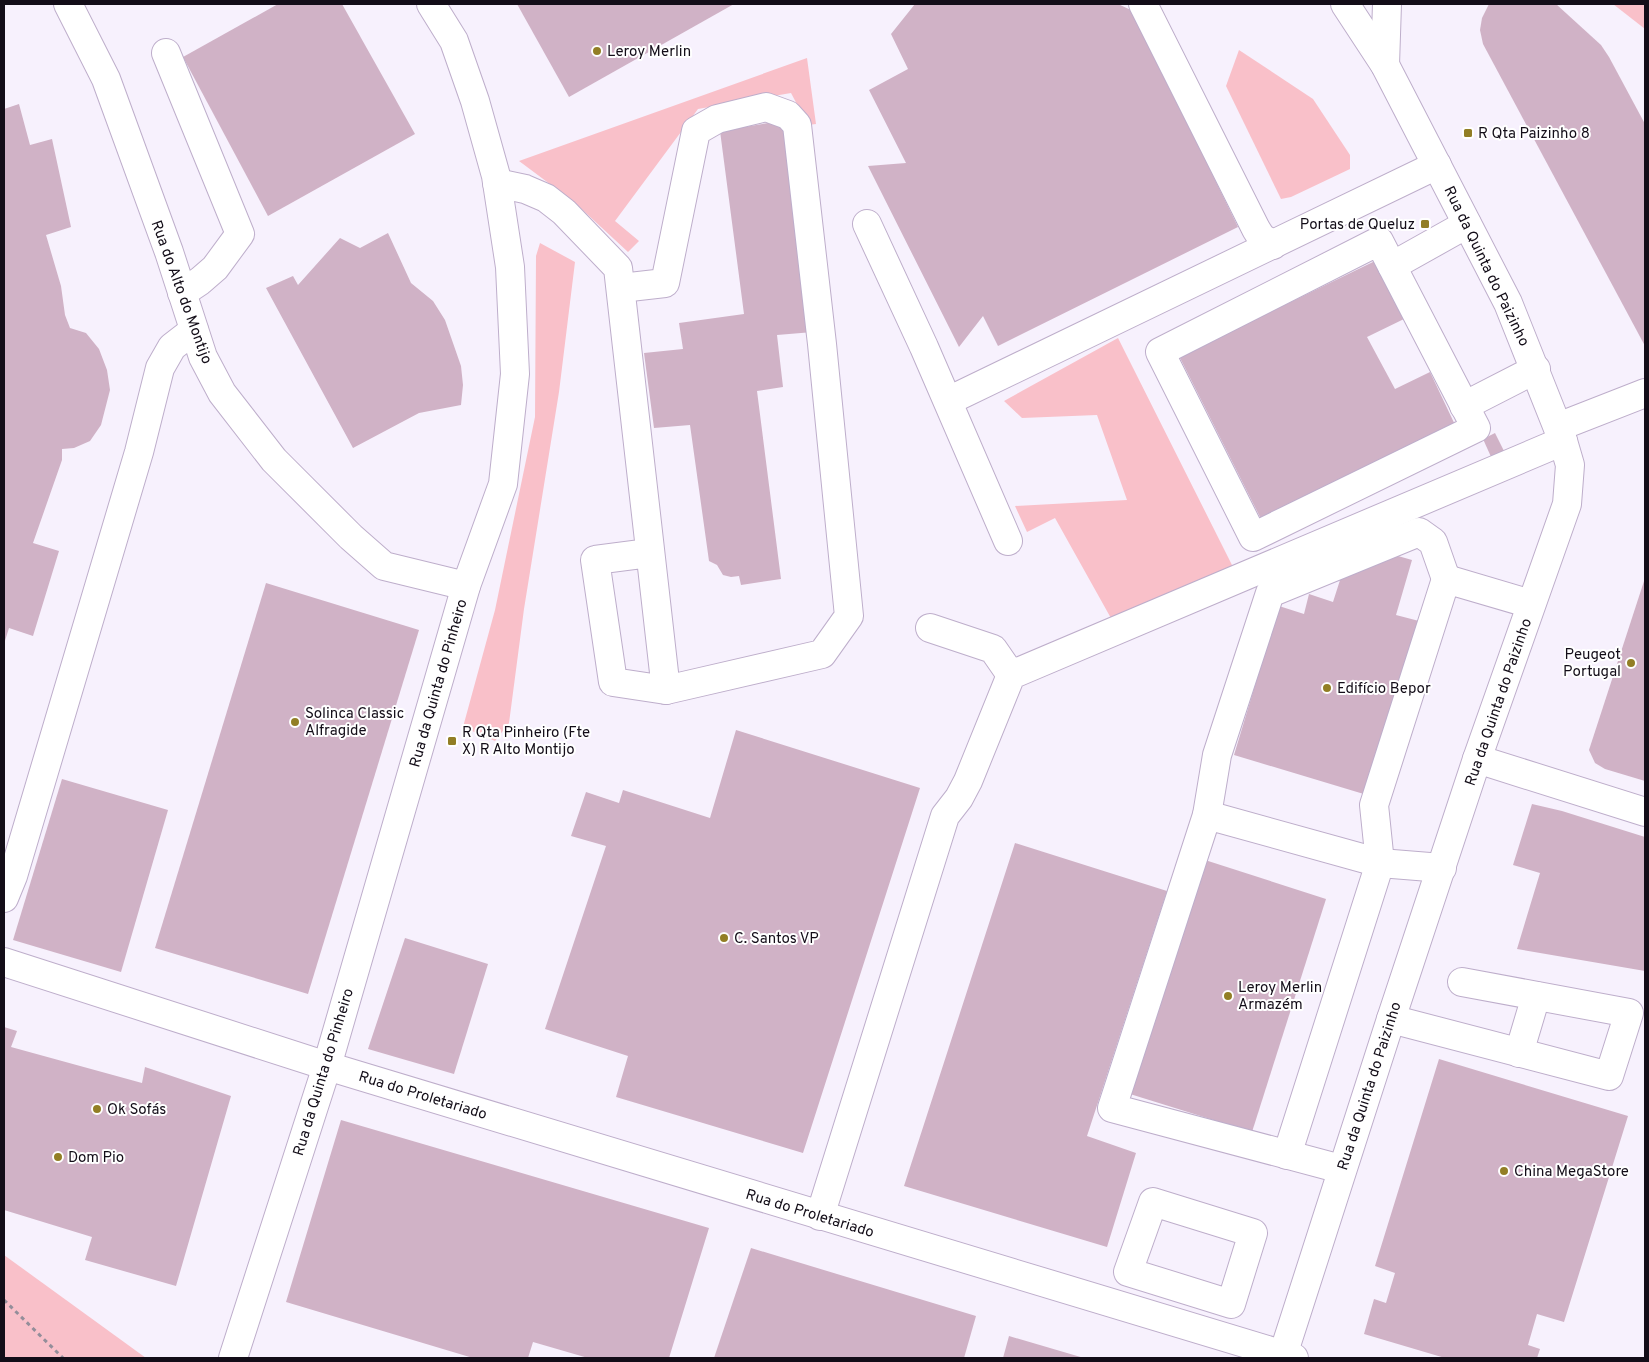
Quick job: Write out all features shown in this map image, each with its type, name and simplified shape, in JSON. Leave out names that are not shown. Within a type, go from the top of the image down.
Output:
[{"type":"street","name":"Rua do Alto do Montijo","points":[[68,4],[106,79],[203,357],[222,393],[274,460],[351,537],[384,566],[466,586]]},
{"type":"street","name":"Rua da Quinta do Pinheiro","points":[[233,1358],[327,1066],[466,586],[503,484],[516,374],[510,267],[497,183],[475,101],[454,41],[431,4]]},
{"type":"street","points":[[1143,4],[1256,229],[1261,237],[1273,245]]},
{"type":"street","name":"Rua da Quinta do Paizinho","points":[[1286,1357],[1341,1169],[1390,1019],[1531,604],[1567,504],[1570,465],[1561,434],[1508,302],[1385,65],[1344,4]]},
{"type":"street","name":"Rua da Quinta do Paizinho","points":[[1385,65],[1387,4]]},
{"type":"street","points":[[166,54],[240,234],[215,268],[182,293]]},
{"type":"street","points":[[621,288],[664,283],[696,132],[716,119],[766,107],[788,114],[797,125],[850,616],[822,654],[666,690],[613,682],[595,560],[650,553]]},
{"type":"street","points":[[948,401],[1437,165]]},
{"type":"street","points":[[497,183],[525,190],[546,198],[564,212],[618,268],[666,690]]},
{"type":"street","points":[[867,224],[948,401],[1008,541]]},
{"type":"street","points":[[1392,266],[1467,224]]},
{"type":"street","points":[[1379,241],[1464,406],[1476,428],[1253,537],[1160,352],[1379,241]]},
{"type":"street","points":[[4,898],[16,867],[136,462],[160,368],[172,347],[194,330]]},
{"type":"street","points":[[1464,406],[1536,369]]},
{"type":"street","points":[[820,1216],[945,816],[959,798],[968,781],[1011,675],[1561,434],[1645,393]]},
{"type":"street","points":[[1287,1155],[1380,863],[1374,805],[1446,579],[1433,542],[1419,532],[1270,593],[1217,755],[1207,815],[1112,1108],[1287,1155],[1341,1169]]},
{"type":"street","points":[[1446,579],[1531,604]]},
{"type":"street","points":[[930,628],[993,649],[1011,675]]},
{"type":"street","points":[[1478,759],[1587,792],[1645,812]]},
{"type":"street","points":[[1207,815],[1380,863],[1442,868]]},
{"type":"street","name":"Rua do Proletariado","points":[[4,962],[327,1066],[1286,1357]]},
{"type":"street","points":[[1390,1019],[1609,1076],[1629,1014],[1462,982]]},
{"type":"street","points":[[1519,1053],[1536,996]]},
{"type":"street","points":[[1153,1202],[1253,1233],[1231,1304],[1174,1287],[1128,1272],[1153,1202]]},
{"type":"street","points":[[1164,1319],[1174,1287]]},
{"type":"path","points":[[4,1300],[63,1358]]},
{"type":"shaded area","points":[[1613,4],[1645,4],[1645,29]]},
{"type":"shaded area","points":[[1239,50],[1313,99],[1350,155],[1350,169],[1291,197],[1281,199],[1226,86]]},
{"type":"shaded area","points":[[807,58],[816,124],[808,125],[791,93],[698,109],[615,221],[639,241],[628,252],[574,202],[519,161]]},
{"type":"shaded area","points":[[540,243],[575,262],[559,392],[524,609],[509,723],[495,741],[463,727],[495,610],[535,417],[536,256]]},
{"type":"shaded area","points":[[1118,338],[1234,569],[1112,620],[1055,518],[1027,532],[1015,506],[1127,500],[1097,415],[1022,418],[1004,401]]},
{"type":"shaded area","points":[[4,1255],[146,1358],[4,1358]]},
{"type":"building","points":[[278,4],[342,4],[415,134],[268,216],[183,57]]},
{"type":"building","name":"Leroy Merlin","points":[[517,4],[734,4],[569,97]]},
{"type":"building","points":[[915,4],[1118,4],[1133,11],[1238,227],[998,346],[983,316],[959,347],[868,166],[906,163],[869,90],[908,69],[891,34]]},
{"type":"building","points":[[1489,4],[1556,4],[1601,45],[1645,124],[1645,346],[1483,44],[1480,30],[1482,18]]},
{"type":"building","points":[[19,104],[30,145],[52,139],[71,227],[46,235],[61,286],[65,315],[70,328],[86,333],[99,349],[107,370],[110,390],[101,425],[90,441],[74,448],[62,449],[62,460],[33,543],[59,551],[33,636],[9,628],[4,644],[4,109]]},
{"type":"building","points":[[768,123],[781,127],[790,146],[813,332],[777,335],[783,387],[757,391],[781,579],[741,585],[739,576],[723,575],[717,565],[709,561],[690,425],[654,428],[644,353],[683,349],[679,323],[744,314],[720,131]]},
{"type":"building","points":[[388,233],[411,283],[433,301],[445,320],[461,366],[463,385],[461,405],[419,413],[353,448],[266,288],[293,276],[298,285],[340,238],[360,248]]},
{"type":"building","points":[[1375,261],[1404,319],[1367,337],[1395,389],[1430,372],[1457,429],[1264,525],[1179,356]]},
{"type":"building","points":[[1495,433],[1505,453],[1492,459],[1483,439]]},
{"type":"building","name":"Edifício Bepor","points":[[1398,556],[1412,560],[1396,615],[1419,621],[1367,795],[1234,755],[1279,606],[1304,614],[1309,594],[1333,602],[1341,577]]},
{"type":"building","name":"Peugeot Portugal","points":[[1645,578],[1645,781],[1605,769],[1595,763],[1589,750]]},
{"type":"building","points":[[266,583],[419,630],[308,994],[155,948]]},
{"type":"building","name":"C. Santos VP","points":[[736,730],[920,788],[803,1153],[616,1097],[628,1056],[545,1029],[606,846],[571,836],[586,792],[619,803],[623,790],[710,818]]},
{"type":"building","points":[[62,779],[168,810],[121,972],[13,940]]},
{"type":"building","points":[[1532,804],[1562,811],[1645,837],[1645,971],[1517,949],[1540,873],[1513,865]]},
{"type":"building","points":[[1015,843],[1167,891],[1087,1136],[1136,1153],[1107,1247],[904,1186]]},
{"type":"building","name":"Leroy Merlin Armazém","points":[[1205,860],[1326,899],[1252,1132],[1130,1094]]},
{"type":"building","points":[[405,938],[488,964],[454,1074],[368,1049]]},
{"type":"building","points":[[4,1027],[17,1031],[11,1047],[142,1083],[145,1067],[231,1096],[176,1286],[85,1260],[92,1237],[4,1210]]},
{"type":"building","points":[[1439,1059],[1628,1116],[1564,1322],[1537,1314],[1528,1345],[1540,1349],[1537,1358],[1445,1358],[1364,1334],[1374,1299],[1386,1303],[1395,1273],[1375,1266]]},
{"type":"building","points":[[341,1120],[709,1228],[669,1358],[588,1358],[533,1342],[528,1358],[473,1358],[286,1302]]},
{"type":"building","points":[[751,1248],[976,1316],[964,1358],[714,1358]]},
{"type":"building","points":[[1009,1336],[1084,1358],[1003,1358]]},
{"type":"place","name":"Leroy Merlin","points":[[597,51]]},
{"type":"place","name":"R Qta Paizinho 8","points":[[1468,133]]},
{"type":"place","name":"Portas de Queluz","points":[[1425,224]]},
{"type":"place","name":"Peugeot Portugal","points":[[1631,663]]},
{"type":"place","name":"Edifício Bepor","points":[[1327,688]]},
{"type":"place","name":"Solinca Classic Alfragide","points":[[295,722]]},
{"type":"place","name":"R Qta Pinheiro (Fte X) R Alto Montijo","points":[[452,741]]},
{"type":"place","name":"C. Santos VP","points":[[724,938]]},
{"type":"place","name":"Leroy Merlin Armazém","points":[[1228,996]]},
{"type":"place","name":"Ok Sofás","points":[[97,1109]]},
{"type":"place","name":"Dom Pio","points":[[58,1157]]},
{"type":"place","name":"China MegaStore","points":[[1504,1171]]}]
